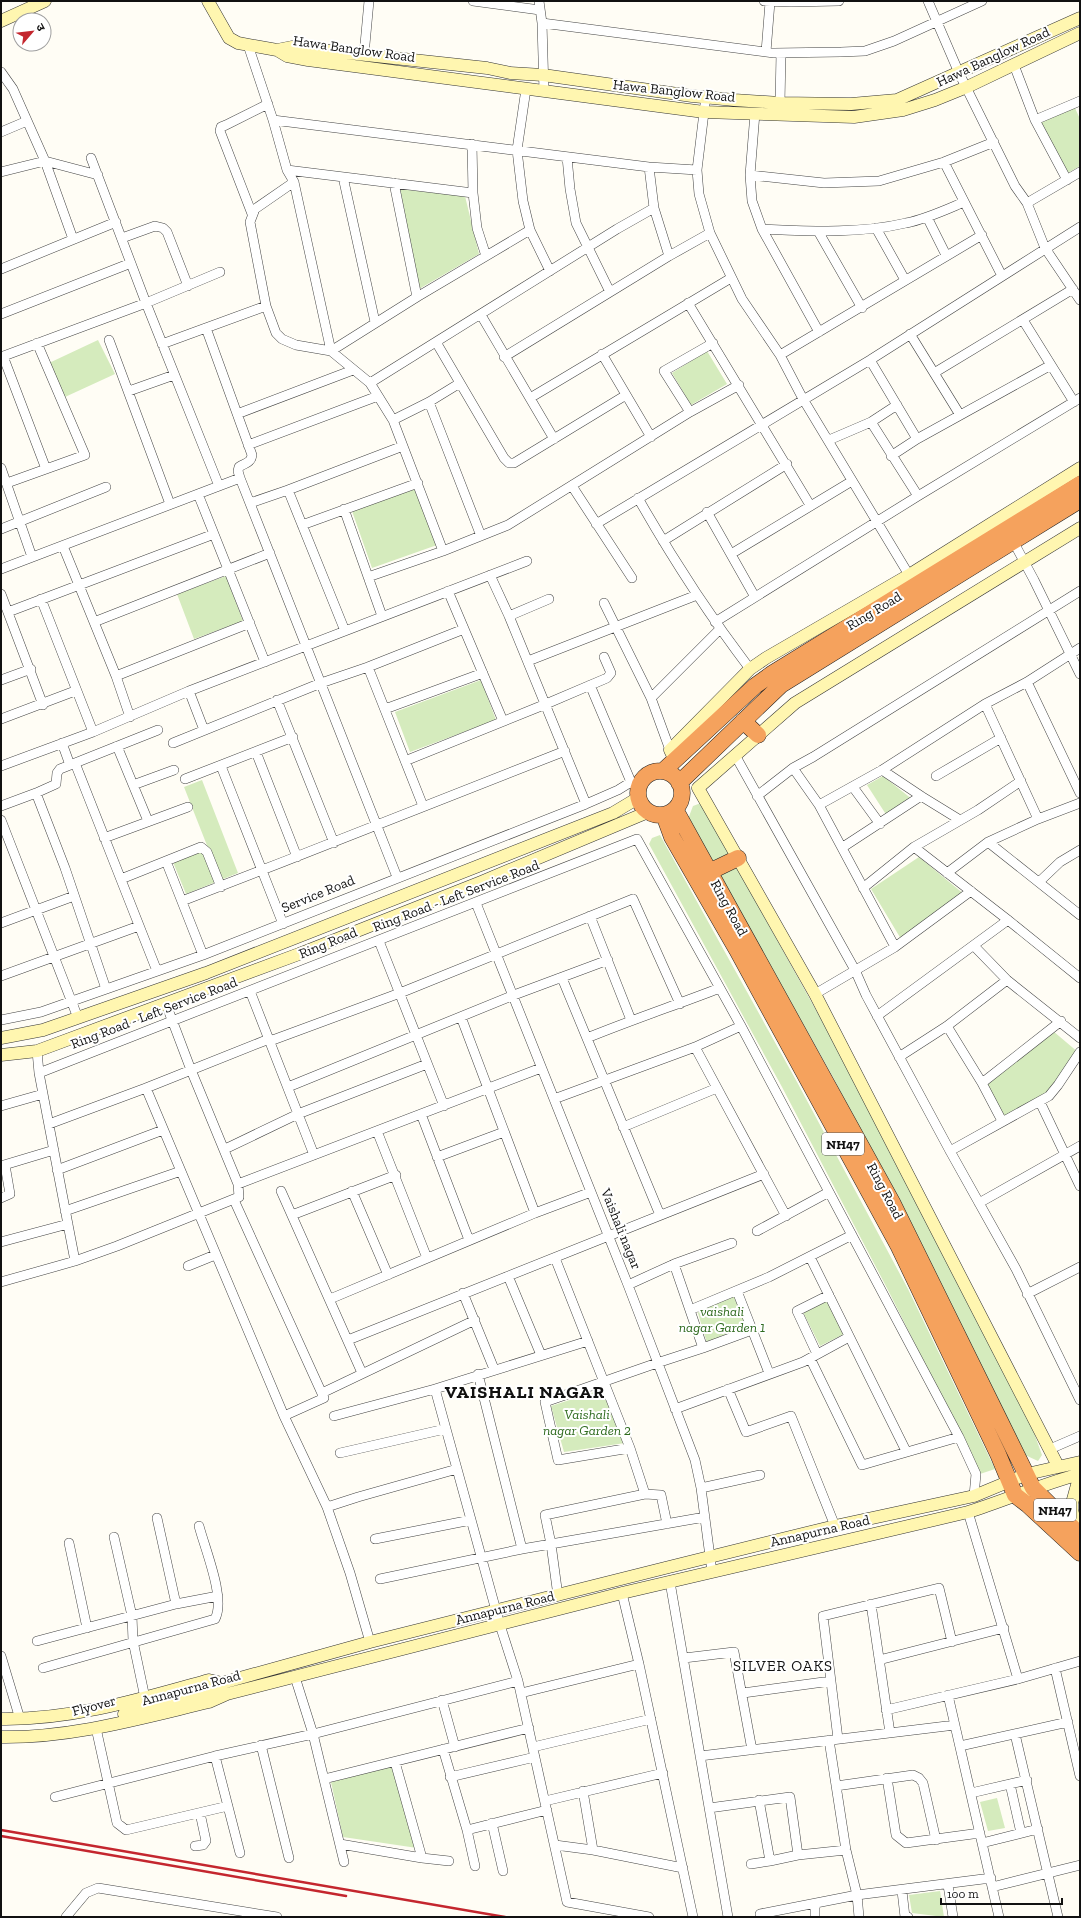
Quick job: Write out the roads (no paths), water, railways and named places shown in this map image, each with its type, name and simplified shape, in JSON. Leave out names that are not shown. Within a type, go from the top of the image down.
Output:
[{"type":"highway","name":"Ring Road","points":[[663,771],[672,755],[773,672],[1080,484]]},
{"type":"highway","name":"Ring Road","points":[[679,783],[781,685],[1009,528],[1080,500]]},
{"type":"highway","points":[[743,721],[758,735]]},
{"type":"highway","points":[[663,771],[670,773],[679,783],[682,795],[680,803],[662,812],[644,809],[636,789],[643,778],[647,775],[652,772],[663,771]]},
{"type":"highway","name":"Ring Road","points":[[662,812],[709,872],[892,1202],[1030,1481],[1079,1533]]},
{"type":"highway","name":"Ring Road","points":[[662,812],[672,838],[737,950],[899,1247],[1012,1488],[1080,1553]]},
{"type":"highway","points":[[709,872],[738,858]]},
{"type":"street","points":[[1,21],[45,1]]},
{"type":"street","name":"Hawa Banglow Road","points":[[208,1],[229,38],[238,43],[248,45],[277,50],[292,47],[364,54],[487,68],[510,73],[543,75],[692,96],[780,103],[851,104],[897,100],[959,73],[994,55],[1080,18]]},
{"type":"street","points":[[364,54],[369,1]]},
{"type":"street","points":[[473,1],[540,5],[544,91]]},
{"type":"street","points":[[766,52],[767,2],[838,1]]},
{"type":"street","points":[[928,1],[959,73],[1015,186],[1027,203],[1045,248],[1080,300]]},
{"type":"street","points":[[542,23],[766,52],[781,53],[865,50],[894,41],[982,1]]},
{"type":"street","name":"Hawa Banglow Road","points":[[277,50],[287,56],[308,60],[464,79],[526,89],[704,112],[854,117],[903,110],[935,100],[967,87],[1080,34]]},
{"type":"street","points":[[248,45],[273,120],[286,170],[294,182],[331,351]]},
{"type":"street","points":[[780,103],[781,53]]},
{"type":"street","points":[[1014,65],[1035,120],[1067,180]]},
{"type":"street","points":[[1,72],[4,82],[27,121],[45,161],[73,239]]},
{"type":"street","points":[[526,89],[517,150],[523,201],[530,230],[550,271]]},
{"type":"street","points":[[706,96],[697,170],[699,194],[710,233],[731,278],[780,355],[803,399],[829,440],[876,523],[909,575]]},
{"type":"street","points":[[1035,120],[1080,101]]},
{"type":"street","points":[[252,214],[220,131],[226,125],[268,104]]},
{"type":"street","points":[[755,113],[750,175],[752,201],[762,229],[819,332]]},
{"type":"street","points":[[273,120],[472,144],[649,168],[697,170]]},
{"type":"street","points":[[1,132],[27,121]]},
{"type":"street","points":[[750,175],[824,183],[879,181],[944,162],[994,142]]},
{"type":"street","points":[[472,144],[473,193],[477,228],[486,256]]},
{"type":"street","points":[[567,157],[576,223],[610,292]]},
{"type":"street","points":[[91,158],[174,375],[219,486]]},
{"type":"street","points":[[1,172],[45,161],[98,175]]},
{"type":"street","points":[[944,162],[982,234],[1002,276]]},
{"type":"street","points":[[649,168],[654,208],[669,256]]},
{"type":"street","points":[[286,170],[473,193]]},
{"type":"street","points":[[1027,203],[1080,172]]},
{"type":"street","points":[[343,177],[376,322]]},
{"type":"street","points":[[294,182],[255,209],[250,222],[266,306],[276,333],[282,339],[296,345],[331,351],[370,383],[393,420],[444,551]]},
{"type":"street","points":[[394,183],[416,297]]},
{"type":"street","points":[[762,229],[818,231],[876,228],[906,223],[927,217],[964,202]]},
{"type":"street","points":[[370,383],[588,249],[617,229],[654,208]]},
{"type":"street","points":[[927,217],[946,255]]},
{"type":"street","points":[[1,269],[116,222]]},
{"type":"street","points":[[122,238],[154,226],[163,228],[167,232],[188,286]]},
{"type":"street","points":[[596,524],[870,360],[1080,227]]},
{"type":"street","points":[[876,228],[905,280]]},
{"type":"street","points":[[331,351],[416,297],[530,230]]},
{"type":"street","points":[[818,231],[862,308]]},
{"type":"street","points":[[504,356],[669,256],[710,233]]},
{"type":"street","points":[[780,355],[862,308],[905,280],[982,234]]},
{"type":"street","points":[[1,314],[131,263]]},
{"type":"street","points":[[46,469],[2,357],[146,303],[220,272]]},
{"type":"street","points":[[530,398],[731,278]]},
{"type":"street","points":[[934,374],[1073,289]]},
{"type":"street","points":[[688,303],[787,464],[810,505]]},
{"type":"street","points":[[162,344],[266,306]]},
{"type":"street","points":[[481,315],[554,439]]},
{"type":"street","points":[[651,698],[717,626],[755,597],[1077,400],[1051,365],[1023,320]]},
{"type":"street","points":[[206,328],[252,459],[239,467],[238,471],[240,478],[397,877]]},
{"type":"street","points":[[910,334],[960,415]]},
{"type":"street","points":[[109,340],[170,504]]},
{"type":"street","points":[[436,342],[504,458],[509,463],[514,463],[626,395]]},
{"type":"street","points":[[7,483],[85,455],[38,343]]},
{"type":"street","points":[[690,412],[664,371],[713,343]]},
{"type":"street","points":[[602,354],[651,437]]},
{"type":"street","points":[[870,360],[917,439]]},
{"type":"street","points":[[891,456],[917,439],[1051,365]]},
{"type":"street","points":[[237,414],[353,370]]},
{"type":"street","points":[[129,391],[174,375]]},
{"type":"street","points":[[393,420],[429,402],[460,382]]},
{"type":"street","points":[[368,577],[444,551],[508,525],[690,412],[739,385]]},
{"type":"street","points":[[248,446],[378,396]]},
{"type":"street","points":[[429,402],[481,536]]},
{"type":"street","points":[[829,440],[871,422],[897,405]]},
{"type":"street","points":[[871,422],[891,456],[918,496]]},
{"type":"street","points":[[250,503],[403,446]]},
{"type":"street","points":[[663,541],[707,512],[787,464]]},
{"type":"street","points":[[1,468],[32,557]]},
{"type":"street","points":[[604,603],[651,698],[672,755],[750,669],[766,658],[909,575],[1009,528],[1080,468]]},
{"type":"street","points":[[1,569],[240,478]]},
{"type":"street","points":[[731,554],[852,481]]},
{"type":"street","points":[[302,525],[418,483]]},
{"type":"street","points":[[572,486],[632,578]]},
{"type":"street","points":[[1,528],[106,487]]},
{"type":"street","points":[[288,490],[345,631]]},
{"type":"street","points":[[198,494],[265,662]]},
{"type":"street","points":[[638,498],[663,541],[717,626],[750,669]]},
{"type":"street","points":[[344,509],[382,616]]},
{"type":"street","points":[[707,512],[755,597]]},
{"type":"street","points":[[1009,528],[1024,563],[1080,674]]},
{"type":"street","points":[[1058,1466],[815,994],[698,788],[795,703],[1080,528]]},
{"type":"street","points":[[8,612],[214,534]]},
{"type":"street","points":[[63,546],[116,676],[130,717]]},
{"type":"street","points":[[94,622],[270,553]]},
{"type":"street","points":[[1,766],[93,732],[189,691],[527,560]]},
{"type":"street","points":[[490,575],[510,616],[586,804]]},
{"type":"street","points":[[448,591],[503,722]]},
{"type":"street","points":[[757,796],[793,768],[813,758],[1080,592]]},
{"type":"street","points":[[1,594],[43,704]]},
{"type":"street","points":[[528,661],[697,595]]},
{"type":"street","points":[[41,599],[75,691],[93,732]]},
{"type":"street","points":[[510,616],[549,599]]},
{"type":"street","points":[[116,676],[250,623]]},
{"type":"street","points":[[173,743],[320,682],[368,667],[464,629]]},
{"type":"street","points":[[819,805],[882,770],[985,704],[1027,682],[1080,648]]},
{"type":"street","points":[[405,761],[607,678],[611,673],[604,657]]},
{"type":"street","points":[[368,667],[424,806]]},
{"type":"street","points":[[1,680],[30,669]]},
{"type":"street","points":[[385,709],[483,673]]},
{"type":"street","points":[[1027,682],[1080,793]]},
{"type":"street","points":[[590,685],[636,789]]},
{"type":"street","points":[[1,719],[75,691]]},
{"type":"street","points":[[189,691],[204,730]]},
{"type":"street","points":[[277,700],[334,843]]},
{"type":"street","points":[[985,704],[1038,819]]},
{"type":"street","points":[[1,806],[56,784],[58,770],[158,730]]},
{"type":"street","points":[[185,779],[293,737]]},
{"type":"street","points":[[936,776],[1001,738]]},
{"type":"street","points":[[62,743],[73,764],[104,838],[157,971]]},
{"type":"street","points":[[117,746],[148,821]]},
{"type":"street","points":[[256,752],[297,857]]},
{"type":"street","points":[[182,901],[377,827],[424,806],[565,752]]},
{"type":"street","points":[[735,756],[855,970],[899,1057],[1016,1269],[1080,1400]]},
{"type":"street","points":[[221,766],[283,924]]},
{"type":"street","points":[[793,768],[819,805],[843,847],[895,947]]},
{"type":"street","points":[[134,785],[174,770]]},
{"type":"street","points":[[882,770],[960,820]]},
{"type":"street","points":[[863,888],[914,847],[1021,781]]},
{"type":"street","points":[[853,787],[880,824]]},
{"type":"street","name":"Service Road","points":[[1,1020],[41,1012],[203,955],[618,790],[636,789]]},
{"type":"street","name":"Ring Road","points":[[1,1038],[43,1030],[243,959],[613,813],[636,789]]},
{"type":"street","points":[[36,793],[106,989]]},
{"type":"street","points":[[843,847],[921,796]]},
{"type":"street","points":[[947,873],[988,842],[1038,819],[1080,803]]},
{"type":"street","points":[[104,838],[188,807]]},
{"type":"street","name":"Ring Road","points":[[1,1055],[37,1051],[166,1004],[662,812]]},
{"type":"street","points":[[1,820],[78,1018]]},
{"type":"street","name":"Ring Road - Left Service Road","points":[[39,1072],[379,941],[637,839],[720,988]]},
{"type":"street","points":[[988,842],[1080,915]]},
{"type":"street","points":[[120,879],[201,847],[204,848],[221,886]]},
{"type":"street","points":[[914,847],[1080,978]]},
{"type":"street","points":[[1039,882],[1060,862],[1080,850]]},
{"type":"street","points":[[166,861],[203,955]]},
{"type":"street","points":[[815,994],[895,947],[971,891]]},
{"type":"street","points":[[1,923],[74,896]]},
{"type":"street","points":[[49,1124],[267,1041],[400,993],[633,899],[680,1004]]},
{"type":"street","name":"Vaishali nagar","points":[[476,903],[628,1285],[695,1460],[701,1488],[712,1572]]},
{"type":"street","points":[[590,916],[631,1020]]},
{"type":"street","points":[[877,1016],[1008,920]]},
{"type":"street","points":[[1,976],[139,926]]},
{"type":"street","points":[[379,941],[444,1106]]},
{"type":"street","points":[[974,946],[1007,980],[1061,1021],[1080,1038]]},
{"type":"street","points":[[288,1087],[461,1017],[608,960]]},
{"type":"street","points":[[562,978],[660,1215]]},
{"type":"street","points":[[899,1057],[947,1026],[1007,980]]},
{"type":"street","points":[[587,1038],[631,1020],[680,1004],[720,988],[959,1437],[976,1474],[974,1496]]},
{"type":"street","points":[[250,991],[267,1041],[288,1087],[314,1155]]},
{"type":"street","points":[[1,1282],[75,1261],[117,1246],[239,1197],[238,1184],[225,1149],[191,1070],[166,1004]]},
{"type":"street","points":[[461,1017],[535,1213]]},
{"type":"street","points":[[982,1083],[1061,1021]]},
{"type":"street","points":[[554,1099],[695,1047],[741,1026]]},
{"type":"street","points":[[947,1026],[982,1083],[1002,1121]]},
{"type":"street","points":[[695,1047],[786,1216]]},
{"type":"street","points":[[37,1051],[39,1072],[75,1261]]},
{"type":"street","points":[[950,1151],[1049,1096],[1058,1086],[1080,1052]]},
{"type":"street","points":[[225,1149],[298,1114],[427,1064]]},
{"type":"street","points":[[238,1184],[541,1068]]},
{"type":"street","points":[[146,1088],[284,1416],[327,1507],[350,1573],[370,1642]]},
{"type":"street","points":[[624,1127],[717,1088]]},
{"type":"street","points":[[1,1106],[43,1094]]},
{"type":"street","points":[[1040,1102],[1080,1186]]},
{"type":"street","points":[[421,1114],[469,1240]]},
{"type":"street","points":[[57,1170],[163,1130]]},
{"type":"street","points":[[377,1131],[396,1175],[427,1258]]},
{"type":"street","points":[[437,1157],[504,1132]]},
{"type":"street","points":[[980,1203],[1080,1146]]},
{"type":"street","points":[[1,1198],[10,1194],[3,1165],[54,1150]]},
{"type":"street","points":[[65,1211],[181,1171]]},
{"type":"street","points":[[348,1340],[764,1174]]},
{"type":"street","points":[[292,1215],[396,1175]]},
{"type":"street","points":[[281,1191],[362,1373]]},
{"type":"street","points":[[352,1191],[388,1274]]},
{"type":"street","points":[[330,1299],[469,1240],[591,1192]]},
{"type":"street","points":[[758,1231],[829,1192]]},
{"type":"street","points":[[234,1200],[324,1398],[284,1416]]},
{"type":"street","points":[[1,1242],[68,1224]]},
{"type":"street","points":[[690,1310],[769,1277],[852,1235]]},
{"type":"street","points":[[628,1285],[674,1264],[732,1243]]},
{"type":"street","points":[[188,1266],[215,1255]]},
{"type":"street","points":[[810,1257],[906,1451]]},
{"type":"street","points":[[555,1258],[630,1448],[645,1494]]},
{"type":"street","points":[[674,1264],[704,1348]]},
{"type":"street","points":[[1027,1294],[1080,1267]]},
{"type":"street","points":[[508,1276],[541,1356]]},
{"type":"street","points":[[737,1291],[769,1373]]},
{"type":"street","points":[[463,1293],[494,1370]]},
{"type":"street","points":[[829,1295],[797,1311],[814,1356],[862,1465],[906,1451],[959,1437]]},
{"type":"street","points":[[322,1392],[475,1320]]},
{"type":"street","points":[[630,1448],[558,1460],[545,1402],[604,1383],[657,1362],[704,1348],[752,1330]]},
{"type":"street","points":[[675,1409],[814,1356],[849,1337]]},
{"type":"street","points":[[334,1416],[434,1389],[478,1374],[588,1341]]},
{"type":"street","points":[[478,1374],[522,1548]]},
{"type":"street","points":[[434,1389],[500,1625],[518,1681],[567,1902],[649,1917]]},
{"type":"street","points":[[728,1390],[746,1432],[791,1416],[835,1526]]},
{"type":"street","points":[[340,1453],[446,1429]]},
{"type":"street","points":[[1050,1449],[1080,1436]]},
{"type":"street","points":[[1012,1488],[1030,1481],[1058,1466],[1080,1462]]},
{"type":"street","points":[[327,1507],[457,1469]]},
{"type":"street","points":[[1030,1481],[1080,1474],[1072,1503],[1072,1510],[1079,1533]]},
{"type":"street","points":[[701,1488],[760,1475]]},
{"type":"street","name":"Annapurna Road","points":[[1,1736],[22,1737],[59,1734],[96,1728],[209,1702],[219,1689],[370,1642],[835,1526],[1012,1488]]},
{"type":"street","name":"Annapurna Road","points":[[219,1689],[295,1677],[500,1625],[622,1592],[968,1512],[1002,1501],[1012,1488]]},
{"type":"street","points":[[558,1596],[551,1544],[545,1515],[645,1494],[661,1496],[667,1524]]},
{"type":"street","points":[[968,1512],[1004,1628],[1018,1679]]},
{"type":"street","points":[[157,1518],[176,1604]]},
{"type":"street","points":[[380,1579],[522,1548],[705,1518]]},
{"type":"street","points":[[375,1540],[471,1520]]},
{"type":"street","points":[[43,1668],[133,1641],[212,1621],[217,1615],[218,1596],[199,1526]]},
{"type":"street","points":[[114,1537],[132,1616],[133,1641],[145,1698]]},
{"type":"street","points":[[69,1543],[87,1628]]},
{"type":"street","points":[[670,1582],[728,1917]]},
{"type":"street","points":[[859,1917],[857,1896],[846,1850],[836,1786],[831,1682],[823,1616],[939,1588],[952,1642]]},
{"type":"street","points":[[622,1592],[640,1664],[693,1917]]},
{"type":"street","points":[[37,1641],[176,1604],[218,1596]]},
{"type":"street","points":[[871,1604],[890,1732]]},
{"type":"street","points":[[879,1660],[1004,1628]]},
{"type":"street","points":[[684,1658],[734,1652],[743,1693],[752,1750]]},
{"type":"street","points":[[1,1656],[20,1719]]},
{"type":"street","points":[[886,1710],[1018,1679],[1080,1661]]},
{"type":"street","points":[[521,1693],[640,1664]]},
{"type":"street","points":[[1055,1668],[1080,1776]]},
{"type":"street","points":[[295,1677],[313,1734],[344,1862]]},
{"type":"street","name":"Annapurna Road","points":[[1,1719],[51,1718],[92,1711],[209,1680],[219,1689]]},
{"type":"street","points":[[55,1798],[214,1756],[313,1734],[518,1681]]},
{"type":"street","points":[[743,1693],[831,1682]]},
{"type":"street","name":"Flyover","points":[[1,1733],[27,1733],[67,1729],[219,1689]]},
{"type":"street","points":[[948,1695],[999,1917]]},
{"type":"street","points":[[442,1700],[455,1747]]},
{"type":"street","points":[[533,1747],[651,1719]]},
{"type":"street","points":[[960,1746],[1068,1722]]},
{"type":"street","points":[[700,1756],[955,1725]]},
{"type":"street","points":[[96,1728],[117,1822],[126,1830],[228,1806]]},
{"type":"street","points":[[324,1779],[529,1728]]},
{"type":"street","points":[[1015,1734],[1058,1917]]},
{"type":"street","points":[[261,1745],[289,1858]]},
{"type":"street","points":[[442,1749],[467,1830],[475,1866]]},
{"type":"street","points":[[214,1756],[240,1853]]},
{"type":"street","points":[[450,1777],[535,1757]]},
{"type":"street","points":[[395,1762],[422,1858]]},
{"type":"street","points":[[467,1830],[546,1805],[582,1791],[663,1773]]},
{"type":"street","points":[[836,1786],[913,1775],[919,1778],[923,1783],[936,1840]]},
{"type":"street","points":[[887,1778],[896,1835],[906,1843],[980,1833]]},
{"type":"street","points":[[971,1793],[1027,1780]]},
{"type":"street","points":[[1010,1784],[1022,1833]]},
{"type":"street","points":[[582,1791],[593,1850]]},
{"type":"street","points":[[709,1808],[790,1797],[798,1855]]},
{"type":"street","points":[[759,1800],[770,1861]]},
{"type":"street","points":[[196,1846],[203,1845],[206,1841],[200,1813]]},
{"type":"street","points":[[492,1823],[503,1871]]},
{"type":"street","points":[[982,1843],[1038,1829]]},
{"type":"street","points":[[340,1844],[449,1861]]},
{"type":"street","points":[[555,1845],[593,1850],[683,1868]]},
{"type":"street","points":[[751,1864],[798,1855],[846,1850]]},
{"type":"street","points":[[760,1917],[760,1914],[857,1896],[948,1885],[991,1882],[1049,1874],[1080,1865]]},
{"type":"street","points":[[948,1885],[953,1917]]},
{"type":"street","points":[[66,1917],[86,1893],[98,1888],[227,1913],[277,1917]]},
{"type":"street","points":[[902,1891],[905,1917],[908,1917]]},
{"type":"street","points":[[815,1904],[815,1917]]},
{"type":"railway","points":[[1,1830],[505,1917]]},
{"type":"railway","points":[[1,1836],[346,1896]]},
{"type":"district","name":"VAISHALI NAGAR","points":[[525,1392]]},
{"type":"district","name":"SILVER OAKS","points":[[783,1666]]},
{"type":"park label","name":"vaishali nagar Garden 1","points":[[722,1320]]},
{"type":"park label","name":"Vaishali nagar Garden 2","points":[[587,1422]]}]
